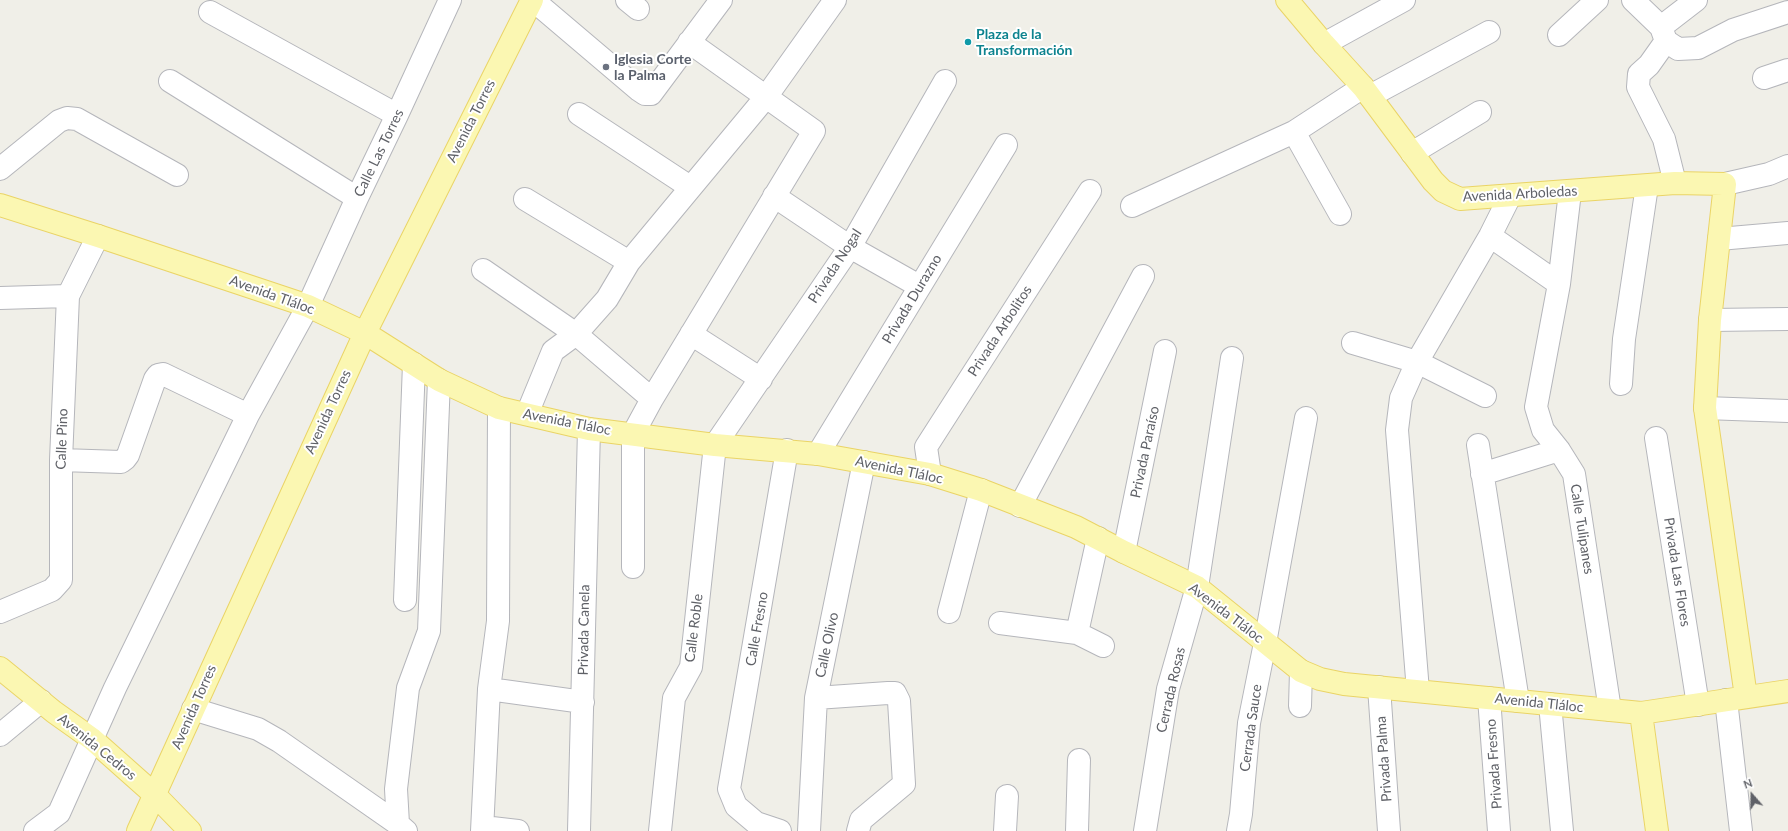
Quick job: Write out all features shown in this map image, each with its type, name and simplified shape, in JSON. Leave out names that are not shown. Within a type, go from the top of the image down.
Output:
[{"type":"main road","name":"Avenida Torres","points":[[138,831],[364,333],[533,0]]},
{"type":"main road","name":"Avenida Arboledas","points":[[1287,0],[1324,44],[1367,91],[1433,181],[1443,191],[1460,199],[1675,183],[1725,184]]},
{"type":"main road","points":[[1725,184],[1710,320],[1705,408],[1736,699]]},
{"type":"main road","name":"Avenida Tláloc","points":[[0,205],[308,306],[364,333],[439,380],[499,408],[589,429],[714,445],[787,450],[818,454],[930,474],[980,490],[1076,527],[1196,587],[1301,671],[1320,679],[1338,683],[1641,713],[1788,691]]},
{"type":"main road","name":"Avenida Cedros","points":[[0,668],[92,739],[155,796],[190,831]]},
{"type":"main road","points":[[1641,713],[1657,831]]},
{"type":"street","name":"Calle Las Torres","points":[[54,822],[114,688],[248,415],[308,306],[356,198],[397,115],[450,0]]},
{"type":"street","points":[[533,0],[645,94],[651,94],[721,0]]},
{"type":"street","points":[[527,414],[553,351],[576,334],[607,299],[629,262],[766,97],[835,0]]},
{"type":"street","points":[[1324,44],[1404,0]]},
{"type":"street","points":[[1559,35],[1597,0]]},
{"type":"street","points":[[1633,0],[1678,49],[1698,48],[1733,30],[1788,12]]},
{"type":"street","points":[[1675,183],[1664,139],[1638,87],[1639,74],[1649,65],[1664,34],[1696,0]]},
{"type":"street","points":[[210,12],[397,115]]},
{"type":"street","points":[[1132,206],[1294,132],[1367,91],[1489,32]]},
{"type":"street","points":[[632,567],[633,434],[652,399],[814,131],[690,42]]},
{"type":"street","points":[[1764,78],[1788,70]]},
{"type":"street","points":[[170,81],[356,198]]},
{"type":"street","name":"Privada Nogal","points":[[714,445],[761,379],[850,247],[945,81]]},
{"type":"street","points":[[1412,153],[1480,112]]},
{"type":"street","points":[[579,114],[690,188]]},
{"type":"street","points":[[0,169],[59,121],[67,118],[77,119],[177,174]]},
{"type":"street","points":[[1294,132],[1340,214]]},
{"type":"street","name":"Privada Durazno","points":[[818,454],[1006,144]]},
{"type":"street","points":[[1725,184],[1769,174],[1788,166]]},
{"type":"street","points":[[1620,384],[1624,339],[1647,186]]},
{"type":"street","name":"Privada Arbolitos","points":[[930,474],[926,447],[1090,191]]},
{"type":"street","name":"Calle Tulipanes","points":[[1570,192],[1559,284],[1536,407],[1543,430],[1559,450],[1574,474],[1610,710]]},
{"type":"street","points":[[774,196],[850,247],[919,286]]},
{"type":"street","points":[[1418,691],[1397,430],[1401,398],[1417,362],[1490,236],[1510,196]]},
{"type":"street","points":[[525,199],[629,262]]},
{"type":"street","points":[[1719,239],[1788,233]]},
{"type":"street","points":[[0,298],[68,296],[98,236]]},
{"type":"street","points":[[1490,236],[1559,284]]},
{"type":"street","points":[[483,270],[576,334],[652,399]]},
{"type":"street","points":[[1020,506],[1143,276]]},
{"type":"street","name":"Calle Pino","points":[[0,612],[52,590],[61,580],[61,460],[68,296]]},
{"type":"street","points":[[1710,320],[1788,319]]},
{"type":"street","points":[[691,334],[761,379]]},
{"type":"street","points":[[1353,343],[1417,362],[1485,396]]},
{"type":"street","name":"Privada Paraíso","points":[[1124,552],[1166,351]]},
{"type":"street","name":"Cerrada Rosas","points":[[1145,831],[1168,688],[1196,587],[1232,358]]},
{"type":"street","points":[[405,600],[414,364]]},
{"type":"street","points":[[61,460],[121,462],[125,459],[128,455],[155,379],[158,375],[163,374],[248,415]]},
{"type":"street","points":[[402,828],[396,790],[408,688],[429,631],[439,380]]},
{"type":"street","points":[[499,408],[498,621],[489,689],[483,829],[518,831]]},
{"type":"street","points":[[1705,408],[1788,412]]},
{"type":"street","name":"Cerrada Sauce","points":[[1239,822],[1249,724],[1306,418]]},
{"type":"street","name":"Privada Canela","points":[[580,831],[589,429]]},
{"type":"street","name":"Privada Las Flores","points":[[1656,438],[1698,705]]},
{"type":"street","name":"Calle Roble","points":[[660,831],[674,698],[691,666],[714,445]]},
{"type":"street","points":[[1478,445],[1518,700]]},
{"type":"street","name":"Calle Fresno","points":[[780,831],[756,823],[736,806],[729,789],[787,450]]},
{"type":"street","points":[[1482,474],[1559,450]]},
{"type":"street","name":"Calle Olivo","points":[[809,831],[816,698],[864,462]]},
{"type":"street","points":[[949,612],[980,490]]},
{"type":"street","points":[[1077,633],[1098,538]]},
{"type":"street","points":[[1000,623],[1077,633],[1103,646]]},
{"type":"street","points":[[1300,706],[1301,671]]},
{"type":"street","name":"Privada Palma","points":[[1379,687],[1389,831]]},
{"type":"street","points":[[489,689],[583,702]]},
{"type":"street","points":[[816,698],[895,693],[899,701],[904,784],[861,820],[858,831]]},
{"type":"street","name":"Privada Fresno","points":[[1489,698],[1499,831]]},
{"type":"street","points":[[1736,699],[1741,831]]},
{"type":"street","points":[[0,735],[41,701]]},
{"type":"street","points":[[1550,704],[1562,831]]},
{"type":"street","points":[[193,709],[258,729],[279,741],[402,828]]},
{"type":"street","points":[[1077,831],[1079,760]]},
{"type":"street","points":[[1005,831],[1006,796]]},
{"type":"street","points":[[35,831],[54,822]]},
{"type":"place","name":"Plaza de la Transformación","points":[[968,42]]},
{"type":"place","name":"Iglesia Corte la Palma","points":[[606,67]]}]
